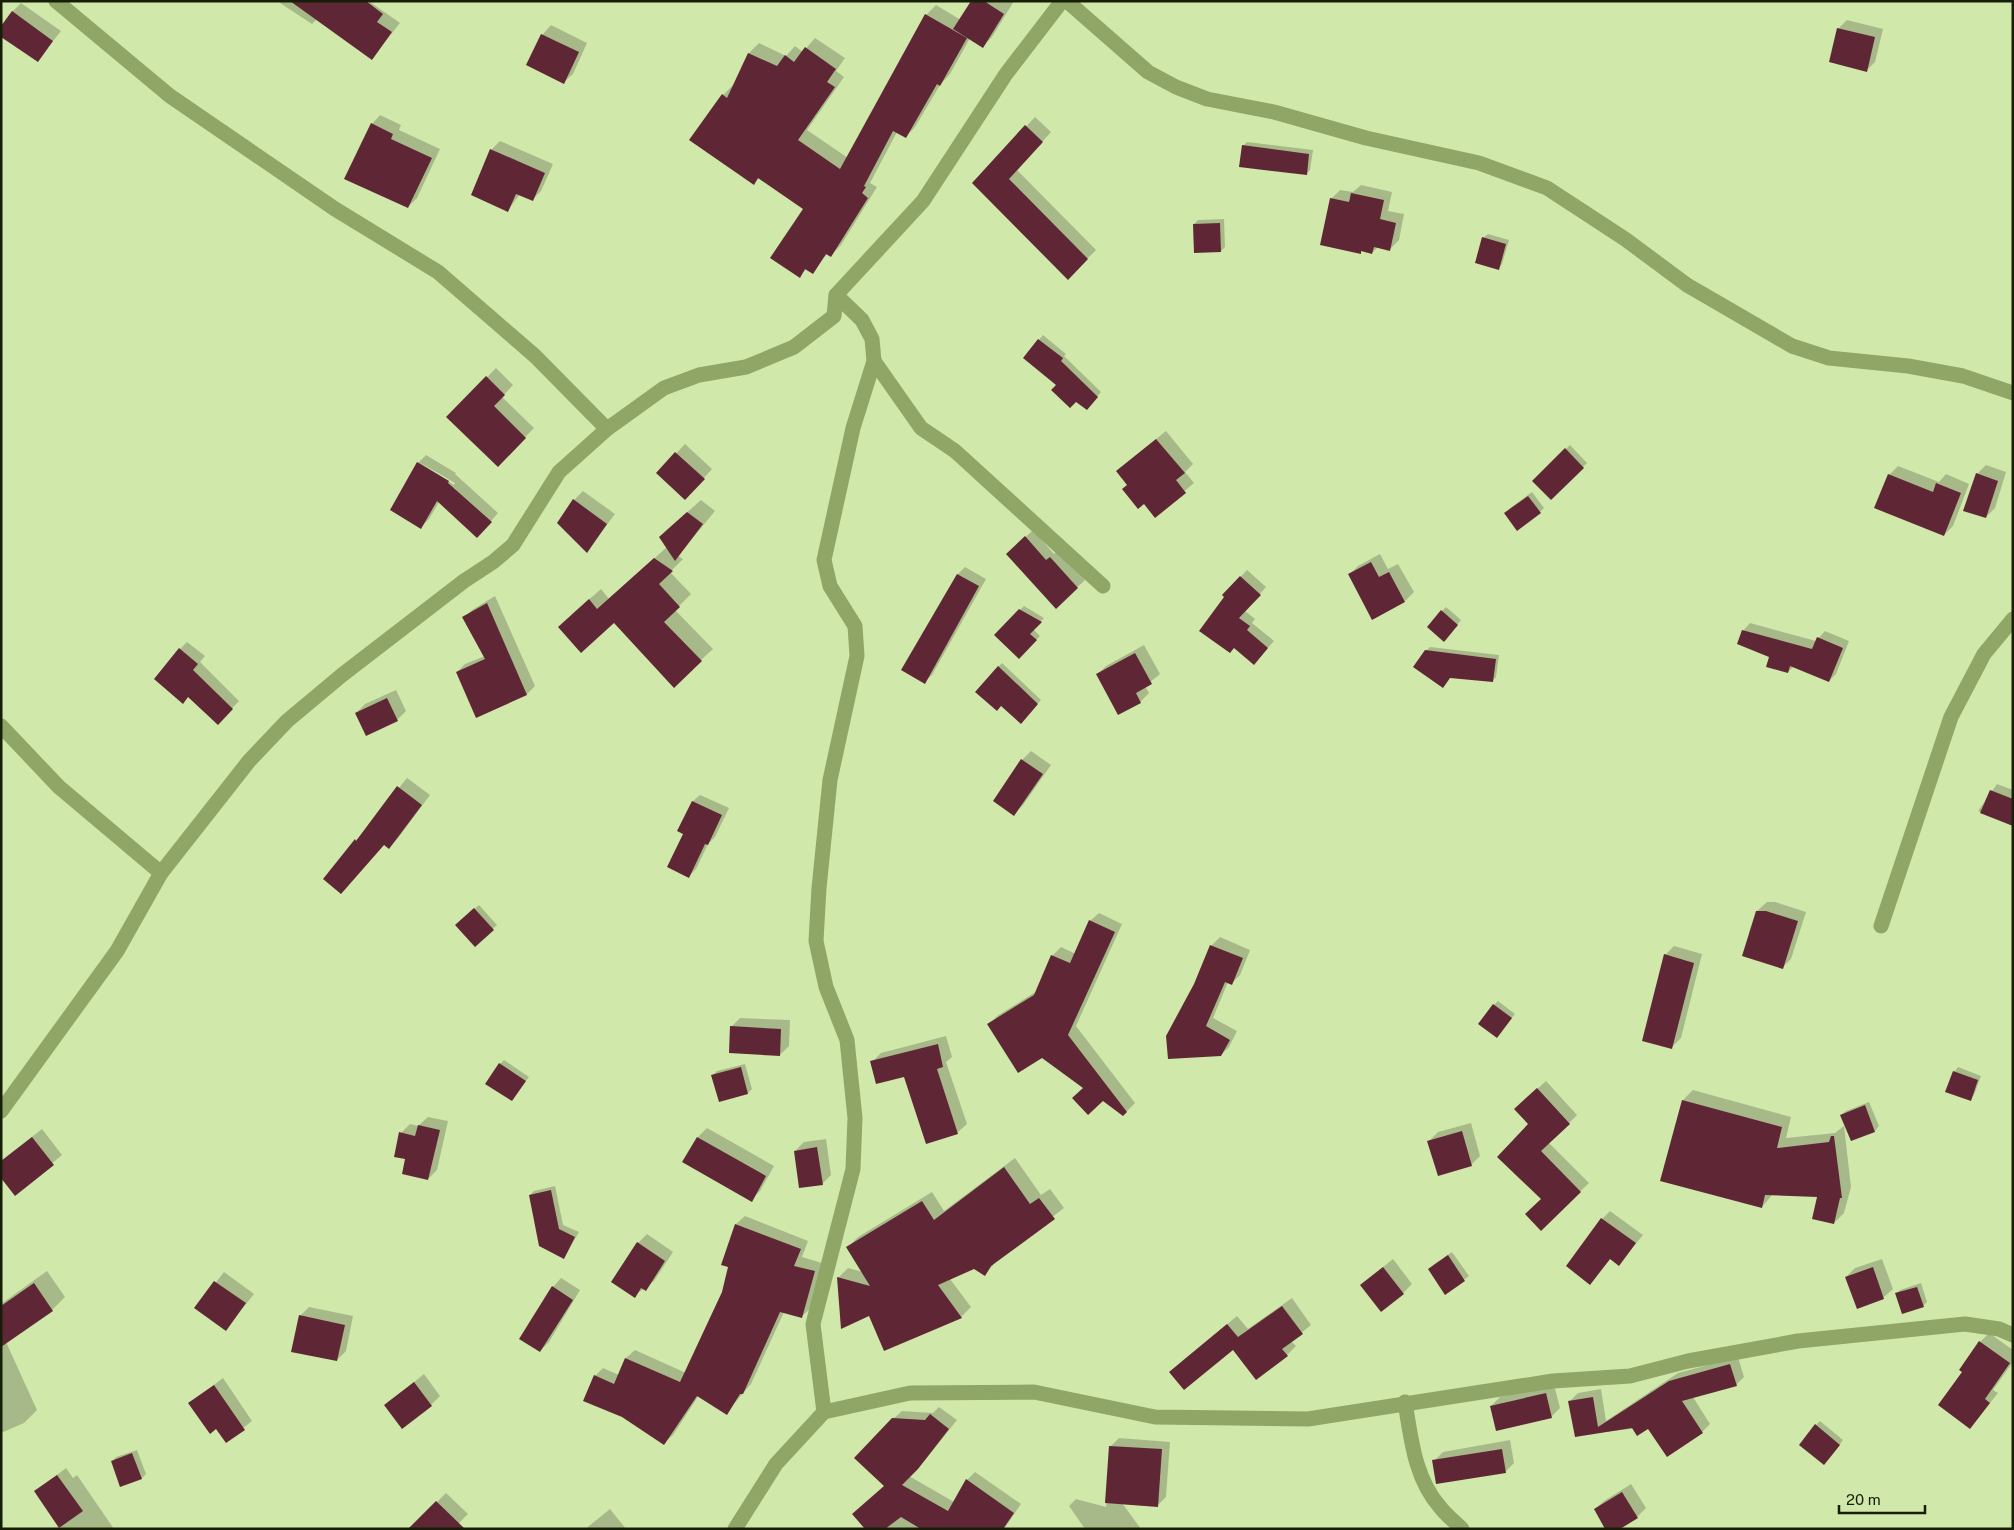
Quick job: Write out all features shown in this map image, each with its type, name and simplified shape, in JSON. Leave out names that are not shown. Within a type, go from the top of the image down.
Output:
[{"type":"street","points":[[56,1],[170,96],[335,209],[438,272],[535,356],[607,429]]},
{"type":"street","points":[[1,1111],[116,950],[161,873],[249,761],[287,721],[342,675],[513,545],[559,472],[607,429],[664,388],[699,375],[746,367],[794,347],[834,316],[836,295],[923,200],[1006,74],[1062,1]]},
{"type":"street","points":[[1067,1],[1148,72],[1176,87],[1207,99],[1274,112],[1366,138],[1479,163],[1547,188],[1625,239],[1687,285],[1792,346],[1829,358],[1908,366],[1963,376],[2013,393]]},
{"type":"street","points":[[824,1412],[813,1324],[853,1169],[855,1118],[847,1040],[826,987],[816,941],[830,780],[857,656],[855,626],[830,586],[824,560],[853,428],[874,361],[872,338],[862,320],[836,295]]},
{"type":"street","points":[[874,361],[921,428],[954,451],[1103,586]]},
{"type":"street","points":[[1881,926],[1951,717],[1984,654],[2013,619]]},
{"type":"street","points":[[1,726],[59,787],[161,873]]},
{"type":"street","points":[[735,1529],[776,1464],[824,1412],[910,1393],[1034,1392],[1155,1417],[1215,1420],[1308,1419],[1405,1402],[1552,1381],[1630,1376],[1688,1361],[1798,1341],[1965,1324],[1998,1329],[2013,1335]]},
{"type":"street","points":[[1405,1402],[1412,1444],[1422,1480],[1439,1507],[1462,1529]]},
{"type":"building","points":[[290,1],[366,1],[383,14],[377,22],[392,32],[372,60]]},
{"type":"building","points":[[971,1],[984,1],[1004,14],[983,48],[953,29]]},
{"type":"building","points":[[12,11],[53,41],[38,62],[1,37],[1,26]]},
{"type":"building","points":[[925,14],[967,38],[940,86],[937,84],[906,138],[893,131],[864,186],[866,187],[862,193],[868,198],[831,257],[826,254],[813,274],[805,269],[800,278],[770,258],[803,209],[758,178],[754,185],[689,140],[722,94],[727,98],[748,53],[777,66],[785,55],[794,62],[805,47],[836,69],[827,82],[835,87],[798,140],[840,169]]},
{"type":"building","points":[[1837,28],[1875,37],[1867,72],[1829,62]]},
{"type":"building","points":[[541,34],[579,52],[564,84],[526,65]]},
{"type":"building","points":[[371,123],[393,134],[391,139],[432,158],[408,208],[344,179]]},
{"type":"building","points":[[1025,125],[1043,142],[1009,179],[1088,259],[1068,280],[972,183]]},
{"type":"building","points":[[1242,145],[1309,154],[1307,175],[1239,167]]},
{"type":"building","points":[[490,149],[545,173],[533,201],[516,194],[508,212],[471,195]]},
{"type":"building","points":[[1351,193],[1384,200],[1380,219],[1396,223],[1390,251],[1374,247],[1372,254],[1361,251],[1361,254],[1320,245],[1330,198],[1349,202]]},
{"type":"building","points":[[1220,223],[1221,252],[1194,253],[1193,224]]},
{"type":"building","points":[[1482,237],[1506,244],[1499,270],[1475,263]]},
{"type":"building","points":[[1038,339],[1063,358],[1061,361],[1098,397],[1087,410],[1076,402],[1070,408],[1051,390],[1056,385],[1023,358]]},
{"type":"building","points":[[486,376],[505,395],[494,406],[526,438],[498,467],[446,417]]},
{"type":"building","points":[[1156,439],[1185,473],[1176,480],[1186,493],[1155,518],[1144,504],[1138,509],[1122,489],[1127,485],[1116,471]]},
{"type":"building","points":[[1565,448],[1584,468],[1551,500],[1532,481]]},
{"type":"building","points":[[675,452],[705,479],[685,500],[656,473]]},
{"type":"building","points":[[417,462],[449,481],[448,483],[492,522],[477,538],[437,501],[421,529],[390,510]]},
{"type":"building","points":[[1976,473],[1998,481],[1986,518],[1963,511]]},
{"type":"building","points":[[1888,474],[1933,492],[1936,483],[1961,493],[1944,536],[1874,508]]},
{"type":"building","points":[[1528,496],[1541,513],[1517,531],[1504,513]]},
{"type":"building","points":[[573,499],[607,524],[587,553],[557,523]]},
{"type":"building","points":[[687,512],[703,524],[675,561],[659,537]]},
{"type":"building","points":[[1025,536],[1046,560],[1050,557],[1078,588],[1056,609],[1006,554]]},
{"type":"building","points":[[654,558],[673,571],[659,584],[680,607],[664,622],[702,661],[674,688],[614,623],[581,653],[558,627],[589,599],[597,609]]},
{"type":"building","points":[[1371,562],[1379,577],[1389,572],[1405,602],[1372,620],[1348,574]]},
{"type":"building","points":[[957,574],[979,586],[925,684],[901,670]]},
{"type":"building","points":[[1240,576],[1261,595],[1239,618],[1250,626],[1247,630],[1268,648],[1254,665],[1234,648],[1230,653],[1199,631],[1224,597],[1222,595]]},
{"type":"building","points":[[487,603],[527,695],[476,718],[456,672],[485,659],[462,617]]},
{"type":"building","points":[[1019,609],[1042,622],[1030,634],[1037,640],[1019,659],[994,635]]},
{"type":"building","points":[[1441,610],[1458,625],[1444,642],[1427,627]]},
{"type":"building","points":[[1742,630],[1812,649],[1817,637],[1843,648],[1829,682],[1790,666],[1788,673],[1766,667],[1769,657],[1737,644]]},
{"type":"building","points":[[179,648],[198,664],[193,670],[233,709],[218,725],[188,697],[183,704],[154,679]]},
{"type":"building","points":[[1425,650],[1496,659],[1493,682],[1450,678],[1443,688],[1413,667]]},
{"type":"building","points":[[1135,653],[1152,684],[1136,693],[1141,703],[1118,715],[1096,674]]},
{"type":"building","points":[[998,666],[1038,704],[1021,724],[1001,706],[997,711],[975,692]]},
{"type":"building","points":[[387,698],[398,721],[366,736],[355,713]]},
{"type":"building","points":[[1021,759],[1043,774],[1014,816],[993,801]]},
{"type":"building","points":[[397,786],[422,805],[389,849],[384,845],[341,894],[323,879],[355,839],[356,841]]},
{"type":"building","points":[[1990,790],[2013,799],[2013,826],[1980,813]]},
{"type":"building","points":[[692,801],[722,815],[708,845],[705,844],[689,878],[667,867],[683,834],[677,831]]},
{"type":"building","points":[[474,908],[494,930],[475,947],[455,925]]},
{"type":"building","points":[[1756,911],[1766,911],[1798,921],[1783,969],[1742,956]]},
{"type":"building","points":[[1089,920],[1115,932],[1068,1035],[1127,1112],[1123,1116],[1103,1101],[1088,1115],[1072,1098],[1083,1088],[1042,1058],[1018,1073],[987,1024],[1034,995],[1051,955],[1070,963]]},
{"type":"building","points":[[1210,945],[1243,958],[1232,985],[1225,982],[1206,1026],[1230,1040],[1221,1056],[1168,1059],[1166,1036],[1194,984]]},
{"type":"building","points":[[1664,954],[1694,963],[1672,1049],[1642,1041]]},
{"type":"building","points":[[1493,1004],[1512,1018],[1497,1038],[1478,1024]]},
{"type":"building","points":[[730,1026],[781,1029],[780,1056],[729,1053]]},
{"type":"building","points":[[938,1044],[943,1067],[937,1069],[958,1134],[926,1144],[904,1077],[876,1084],[870,1061]]},
{"type":"building","points":[[499,1063],[526,1081],[512,1101],[485,1084]]},
{"type":"building","points":[[741,1067],[748,1094],[719,1102],[711,1075]]},
{"type":"building","points":[[1953,1071],[1978,1080],[1971,1101],[1945,1092]]},
{"type":"building","points":[[1537,1088],[1570,1124],[1541,1151],[1581,1192],[1541,1231],[1525,1214],[1541,1199],[1497,1157],[1528,1124],[1514,1109]]},
{"type":"building","points":[[1682,1100],[1782,1127],[1777,1148],[1829,1142],[1831,1136],[1834,1136],[1842,1198],[1840,1198],[1834,1224],[1812,1219],[1817,1197],[1765,1195],[1762,1208],[1660,1181]]},
{"type":"building","points":[[1865,1105],[1875,1132],[1851,1141],[1840,1115]]},
{"type":"building","points":[[418,1125],[440,1130],[428,1180],[402,1174],[405,1159],[394,1157],[399,1132],[415,1136]]},
{"type":"building","points":[[1462,1131],[1472,1166],[1438,1176],[1427,1141]]},
{"type":"building","points":[[32,1137],[54,1165],[15,1196],[1,1178],[1,1161]]},
{"type":"building","points":[[697,1137],[766,1176],[752,1202],[682,1162]]},
{"type":"building","points":[[817,1147],[823,1185],[799,1188],[794,1151]]},
{"type":"building","points":[[1004,1167],[1030,1204],[1039,1198],[1055,1219],[991,1266],[985,1276],[974,1269],[938,1285],[962,1318],[884,1351],[869,1316],[841,1329],[837,1277],[870,1286],[846,1247],[922,1201],[934,1220]]},
{"type":"building","points":[[551,1190],[559,1229],[575,1237],[564,1259],[539,1246],[529,1195]]},
{"type":"building","points":[[1601,1218],[1636,1243],[1619,1266],[1610,1259],[1590,1285],[1566,1266]]},
{"type":"building","points":[[735,1224],[801,1249],[794,1266],[815,1271],[802,1318],[780,1312],[743,1394],[740,1394],[727,1415],[697,1396],[664,1445],[622,1417],[583,1401],[594,1375],[614,1384],[625,1358],[680,1382],[722,1292],[728,1267],[721,1265]]},
{"type":"building","points":[[637,1242],[665,1261],[646,1291],[641,1288],[635,1298],[611,1282]]},
{"type":"building","points":[[1448,1255],[1465,1281],[1445,1295],[1428,1269]]},
{"type":"building","points":[[1383,1267],[1404,1294],[1381,1312],[1360,1285]]},
{"type":"building","points":[[1873,1267],[1884,1299],[1857,1309],[1845,1277]]},
{"type":"building","points":[[214,1281],[246,1303],[226,1331],[194,1308]]},
{"type":"building","points":[[34,1283],[53,1311],[1,1347],[1,1306]]},
{"type":"building","points":[[552,1286],[573,1300],[540,1352],[519,1339]]},
{"type":"building","points":[[1917,1287],[1924,1307],[1902,1314],[1895,1293]]},
{"type":"building","points":[[1282,1306],[1303,1334],[1282,1349],[1288,1356],[1256,1380],[1233,1350],[1184,1390],[1169,1372],[1227,1324],[1238,1337]]},
{"type":"building","points":[[299,1315],[345,1325],[337,1361],[291,1352]]},
{"type":"building","points":[[1979,1341],[2010,1363],[1985,1399],[1990,1403],[1970,1429],[1938,1405],[1962,1372],[1959,1370]]},
{"type":"building","points":[[1730,1364],[1737,1386],[1682,1401],[1703,1433],[1667,1457],[1648,1429],[1637,1436],[1632,1428],[1575,1437],[1568,1401],[1593,1397],[1598,1427],[1669,1381]]},
{"type":"building","points":[[414,1382],[432,1406],[402,1429],[384,1405]]},
{"type":"building","points":[[214,1385],[245,1430],[226,1443],[216,1429],[210,1434],[188,1403]]},
{"type":"building","points":[[1546,1393],[1552,1418],[1496,1431],[1490,1406]]},
{"type":"building","points":[[930,1414],[949,1429],[918,1469],[902,1485],[948,1511],[966,1479],[1014,1513],[1003,1529],[921,1529],[901,1517],[885,1529],[865,1529],[852,1514],[884,1486],[854,1458],[892,1418],[925,1420]]},
{"type":"building","points":[[1815,1424],[1840,1445],[1824,1465],[1799,1445]]},
{"type":"building","points":[[1109,1446],[1162,1449],[1158,1507],[1105,1503]]},
{"type":"building","points":[[1502,1449],[1506,1473],[1436,1484],[1432,1460]]},
{"type":"building","points":[[132,1453],[142,1479],[120,1487],[111,1461]]},
{"type":"building","points":[[57,1475],[83,1511],[59,1528],[34,1491]]},
{"type":"building","points":[[1622,1492],[1638,1518],[1620,1529],[1605,1529],[1594,1509]]},
{"type":"building","points":[[436,1501],[465,1529],[408,1529]]}]
